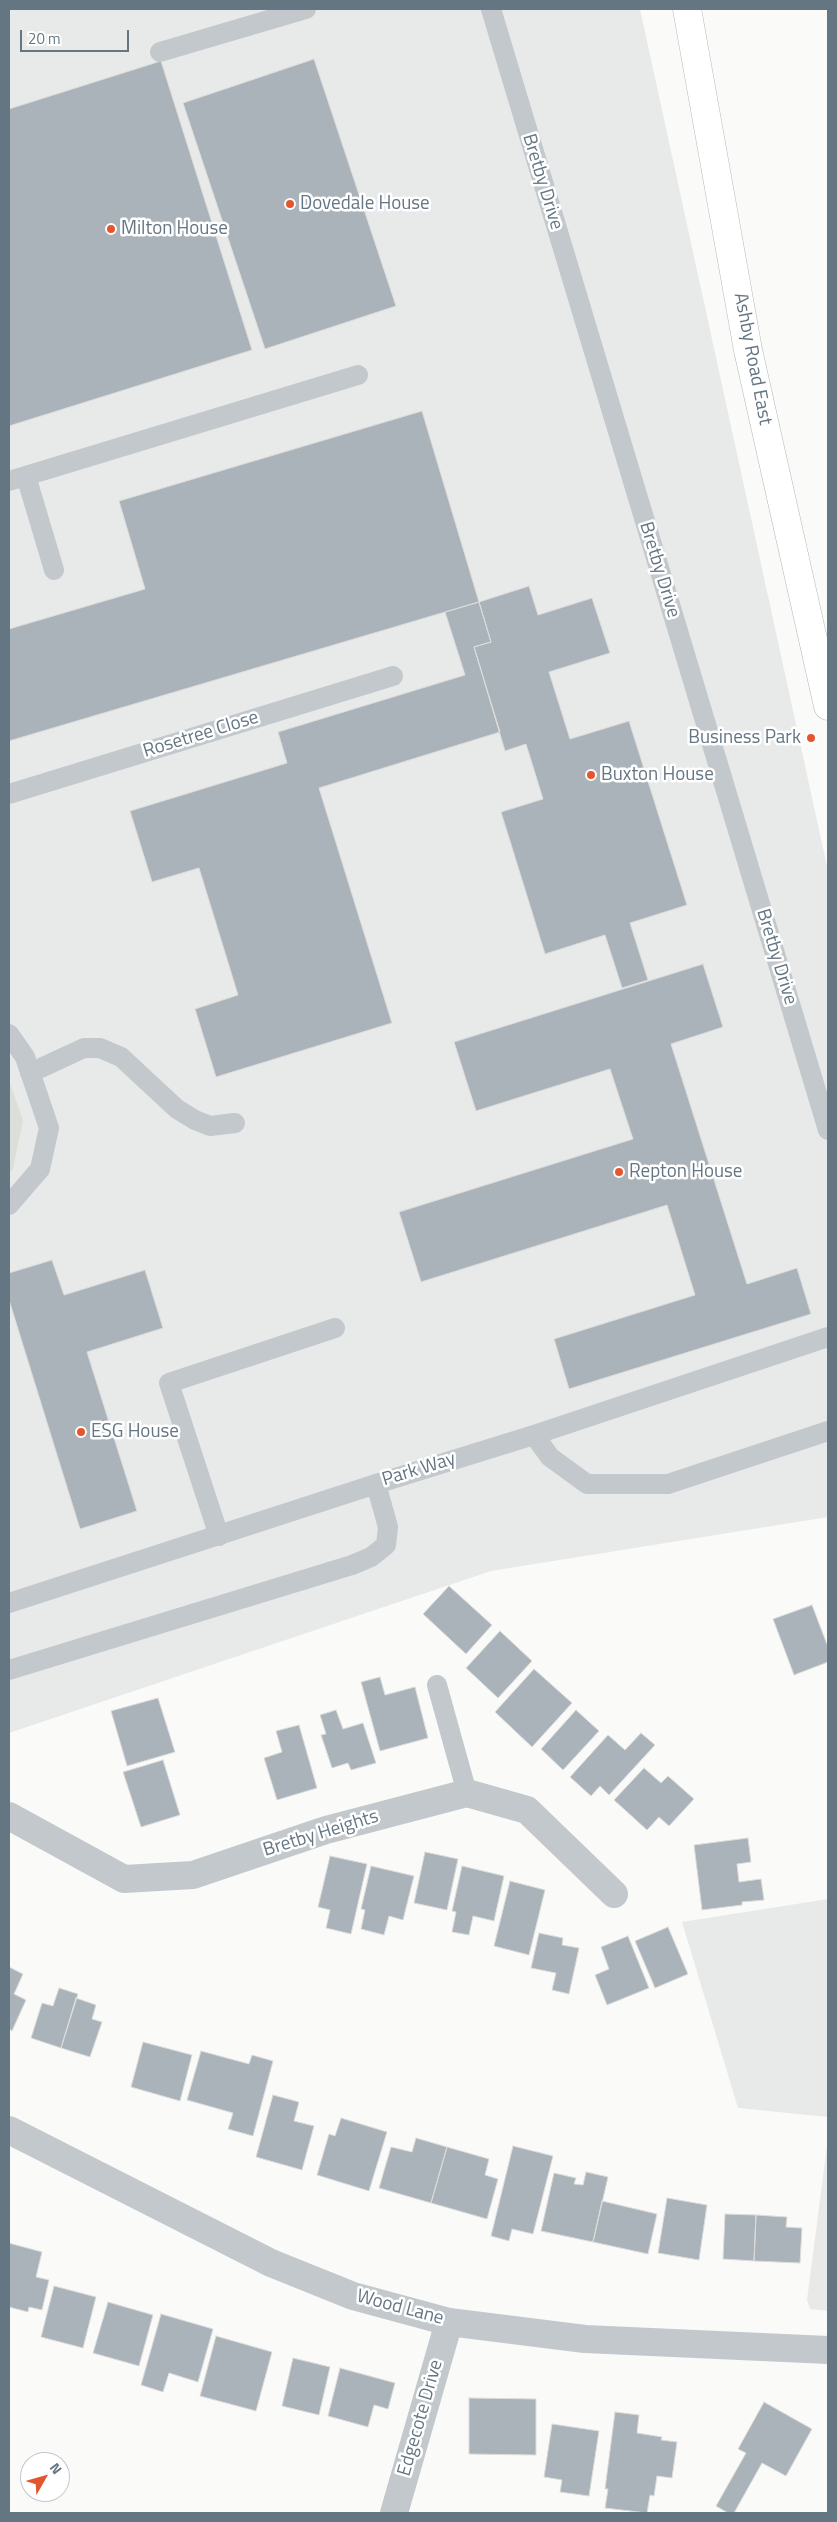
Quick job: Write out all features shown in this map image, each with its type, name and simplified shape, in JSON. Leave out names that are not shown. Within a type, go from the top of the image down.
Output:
[{"type":"highway","name":"Ashby Road East","points":[[687,9],[748,350],[828,706]]},
{"type":"street","name":"Bretby Heights","points":[[9,1816],[124,1879],[193,1875],[326,1830],[467,1793]]},
{"type":"street","points":[[467,1793],[527,1810],[614,1894]]},
{"type":"street","name":"Wood Lane","points":[[9,2130],[272,2263],[353,2296],[448,2322],[585,2339],[828,2350]]},
{"type":"street","name":"Edgecote Drive","points":[[394,2513],[448,2322]]},
{"type":"lane","points":[[160,52],[306,9]]},
{"type":"lane","name":"Bretby Drive","points":[[491,9],[828,1130]]},
{"type":"lane","points":[[54,570],[18,478],[358,376]]},
{"type":"lane","name":"Rosetree Close","points":[[9,794],[393,676]]},
{"type":"lane","points":[[9,1034],[28,1065],[49,1128],[40,1169],[9,1205]]},
{"type":"lane","points":[[28,1065],[84,1048],[100,1048],[121,1057],[177,1109],[195,1120],[210,1126],[235,1122]]},
{"type":"lane","points":[[220,1536],[169,1383],[335,1328]]},
{"type":"lane","name":"Park Way","points":[[9,1603],[534,1435],[828,1337]]},
{"type":"lane","points":[[534,1435],[550,1457],[587,1484],[668,1484],[828,1431]]},
{"type":"lane","points":[[9,1670],[372,1557],[386,1545],[388,1527],[376,1484]]},
{"type":"lane","points":[[437,1685],[467,1793]]},
{"type":"shaded area","points":[[9,9],[640,9],[828,871],[828,1517],[491,1571],[9,1733]]},
{"type":"shaded area","points":[[9,1081],[23,1120],[13,1169],[9,1174]]},
{"type":"shaded area","points":[[828,1899],[828,2117],[738,2108],[682,1922]]},
{"type":"shaded area","points":[[828,2138],[828,2311],[810,2309],[807,2300]]},
{"type":"building","name":"Dovedale House","points":[[314,59],[396,306],[265,349],[183,103]]},
{"type":"building","name":"Milton House","points":[[161,61],[252,350],[9,426],[9,109]]},
{"type":"building","points":[[422,411],[479,602],[9,741],[9,629],[145,589],[119,501]]},
{"type":"building","name":"Buxton House","points":[[529,586],[538,615],[592,598],[610,653],[549,672],[570,739],[629,721],[687,905],[630,923],[648,980],[622,988],[605,935],[545,954],[501,812],[543,799],[526,744],[505,751],[474,647],[491,642],[479,602]]},
{"type":"building","points":[[479,602],[491,642],[474,647],[500,732],[319,788],[392,1023],[216,1077],[195,1009],[238,995],[199,868],[152,882],[130,811],[287,763],[278,732],[465,675],[445,612]]},
{"type":"building","name":"Repton House","points":[[703,964],[723,1027],[671,1044],[747,1284],[797,1268],[811,1314],[569,1389],[554,1339],[695,1295],[667,1205],[421,1282],[399,1212],[633,1139],[610,1069],[476,1111],[454,1042]]},
{"type":"building","name":"ESG House","points":[[52,1260],[64,1295],[145,1270],[163,1328],[87,1352],[137,1511],[80,1529],[9,1300],[9,1273]]},
{"type":"building","points":[[449,1586],[492,1625],[466,1654],[423,1614]]},
{"type":"building","points":[[812,1605],[828,1647],[828,1662],[794,1675],[773,1619]]},
{"type":"building","points":[[500,1631],[532,1661],[498,1698],[466,1668]]},
{"type":"building","points":[[534,1669],[572,1703],[532,1747],[495,1712]]},
{"type":"building","points":[[380,1677],[385,1695],[415,1687],[428,1738],[380,1751],[361,1682]]},
{"type":"building","points":[[158,1698],[175,1752],[127,1766],[111,1711]]},
{"type":"building","points":[[336,1710],[343,1729],[363,1723],[376,1763],[351,1770],[348,1763],[332,1768],[321,1735],[326,1734],[320,1715]]},
{"type":"building","points":[[576,1710],[599,1731],[563,1770],[541,1749]]},
{"type":"building","points":[[299,1725],[317,1788],[277,1800],[264,1758],[282,1752],[276,1731]]},
{"type":"building","points":[[641,1733],[655,1745],[609,1795],[600,1786],[591,1796],[570,1777],[608,1735],[625,1750]]},
{"type":"building","points":[[163,1760],[180,1815],[141,1827],[123,1772]]},
{"type":"building","points":[[644,1768],[661,1783],[668,1776],[694,1799],[669,1826],[659,1817],[647,1830],[614,1800]]},
{"type":"building","points":[[748,1838],[751,1862],[737,1864],[739,1882],[761,1879],[764,1900],[742,1902],[742,1905],[702,1910],[694,1845]]},
{"type":"building","points":[[425,1852],[458,1859],[447,1910],[414,1903]]},
{"type":"building","points":[[330,1856],[367,1864],[351,1934],[326,1928],[330,1910],[318,1907]]},
{"type":"building","points":[[371,1866],[414,1876],[403,1920],[389,1916],[384,1935],[361,1929],[365,1910],[361,1909]]},
{"type":"building","points":[[462,1866],[504,1876],[494,1921],[473,1916],[469,1935],[452,1932],[456,1912],[452,1911]]},
{"type":"building","points":[[510,1881],[545,1890],[529,1955],[494,1946]]},
{"type":"building","points":[[668,1927],[688,1974],[655,1988],[635,1941]]},
{"type":"building","points":[[539,1933],[563,1938],[562,1945],[579,1948],[569,1994],[552,1990],[556,1973],[531,1968]]},
{"type":"building","points":[[628,1936],[649,1988],[607,2005],[595,1975],[609,1969],[601,1947]]},
{"type":"building","points":[[9,1967],[23,1974],[14,1994],[26,2000],[12,2031],[9,2029]]},
{"type":"building","points":[[59,1988],[78,1994],[61,2048],[31,2038],[42,2003],[53,2006]]},
{"type":"building","points":[[76,1998],[96,2005],[92,2019],[102,2022],[90,2057],[61,2048]]},
{"type":"building","points":[[143,2042],[192,2055],[180,2101],[131,2087]]},
{"type":"building","points":[[201,2051],[249,2064],[252,2055],[273,2061],[253,2136],[228,2129],[233,2113],[187,2100]]},
{"type":"building","points":[[273,2095],[299,2102],[294,2121],[314,2126],[302,2170],[256,2157]]},
{"type":"building","points":[[341,2118],[387,2132],[369,2191],[317,2175],[329,2134],[335,2136]]},
{"type":"building","points":[[416,2138],[447,2147],[431,2203],[379,2188],[391,2147],[412,2152]]},
{"type":"building","points":[[513,2146],[553,2156],[533,2234],[512,2229],[509,2241],[491,2236]]},
{"type":"building","points":[[447,2147],[489,2159],[485,2175],[498,2179],[487,2219],[431,2203]]},
{"type":"building","points":[[586,2172],[608,2177],[593,2242],[541,2231],[554,2173],[576,2178],[574,2184],[583,2185]]},
{"type":"building","points":[[667,2198],[707,2205],[699,2260],[658,2253]]},
{"type":"building","points":[[602,2201],[657,2214],[648,2254],[593,2242]]},
{"type":"building","points":[[725,2214],[756,2215],[754,2261],[723,2259]]},
{"type":"building","points":[[756,2215],[787,2217],[786,2227],[802,2228],[800,2263],[754,2261]]},
{"type":"building","points":[[9,2243],[42,2252],[36,2277],[49,2280],[42,2310],[29,2307],[28,2312],[9,2307]]},
{"type":"building","points":[[54,2286],[96,2297],[83,2348],[41,2337]]},
{"type":"building","points":[[108,2302],[153,2315],[139,2366],[93,2353]]},
{"type":"building","points":[[161,2314],[213,2329],[198,2382],[169,2373],[163,2392],[141,2385]]},
{"type":"building","points":[[216,2336],[272,2352],[256,2411],[200,2396]]},
{"type":"building","points":[[293,2358],[330,2367],[319,2415],[282,2406]]},
{"type":"building","points":[[340,2368],[395,2383],[388,2409],[374,2405],[368,2427],[328,2416]]},
{"type":"building","points":[[469,2398],[536,2399],[536,2455],[469,2454]]},
{"type":"building","points":[[764,2402],[812,2429],[786,2476],[762,2463],[734,2513],[728,2513],[716,2506],[746,2453],[738,2449]]},
{"type":"building","points":[[615,2412],[639,2415],[637,2433],[662,2437],[661,2440],[677,2442],[672,2478],[657,2476],[654,2496],[650,2495],[647,2513],[605,2508],[608,2489],[605,2489]]},
{"type":"building","points":[[552,2424],[599,2431],[589,2496],[560,2492],[562,2480],[544,2477]]},
{"type":"place","name":"Dovedale House","points":[[290,204]]},
{"type":"place","name":"Milton House","points":[[111,229]]},
{"type":"place","name":"Business Park","points":[[811,738]]},
{"type":"place","name":"Buxton House","points":[[591,775]]},
{"type":"place","name":"Repton House","points":[[619,1172]]},
{"type":"place","name":"ESG House","points":[[81,1432]]}]
